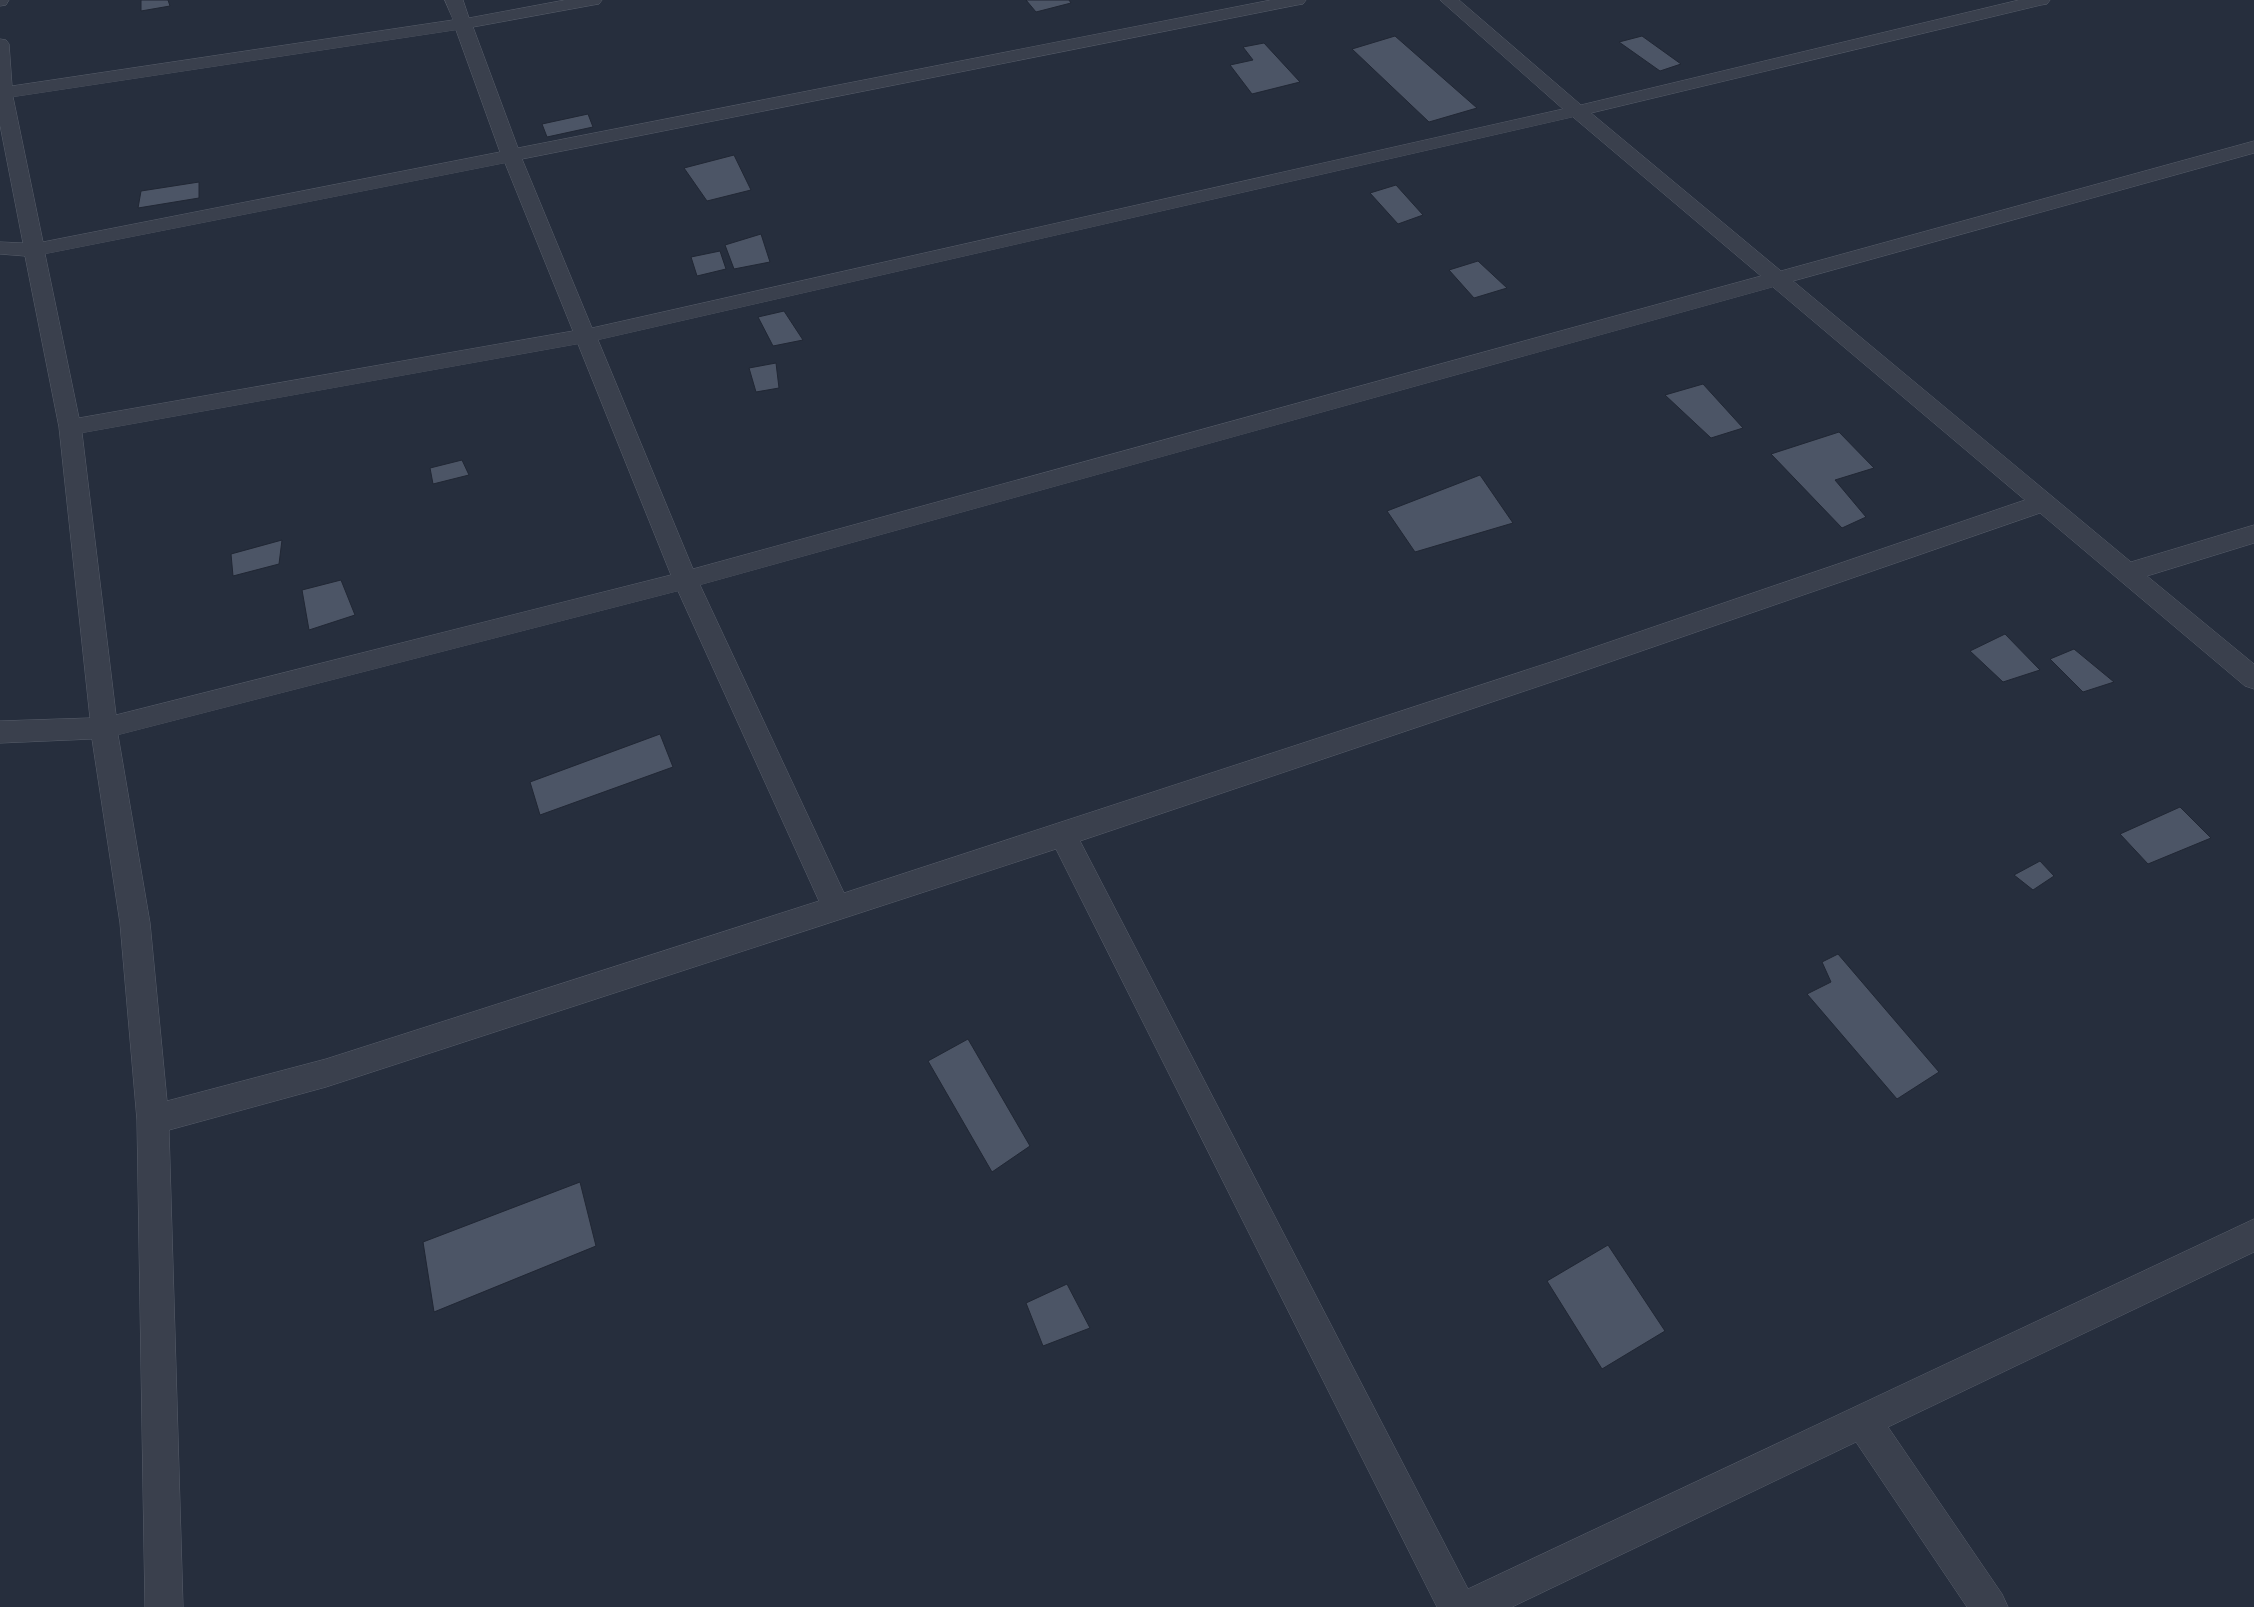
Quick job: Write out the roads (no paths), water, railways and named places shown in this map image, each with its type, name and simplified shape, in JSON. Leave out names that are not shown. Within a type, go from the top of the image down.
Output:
[{"type":"street","points":[[454,0],[512,156],[685,580],[836,907]]},
{"type":"street","points":[[3,93],[463,24],[593,0]]},
{"type":"street","points":[[0,248],[33,250],[1297,0]]},
{"type":"street","points":[[1449,0],[1777,280],[2254,679]]},
{"type":"street","points":[[70,427],[586,336],[1577,111],[2041,0]]},
{"type":"street","points":[[0,44],[3,93],[70,427],[104,728],[135,923],[153,1120],[164,1607]]},
{"type":"street","points":[[0,732],[104,728],[685,580],[2254,147]]},
{"type":"street","points":[[153,1120],[326,1073],[1063,835],[1563,668],[2042,503]]},
{"type":"street","points":[[2126,573],[2254,534]]},
{"type":"street","points":[[1063,835],[1456,1607]]},
{"type":"street","points":[[1471,1607],[2254,1235]]},
{"type":"street","points":[[1863,1421],[1989,1607]]}]
